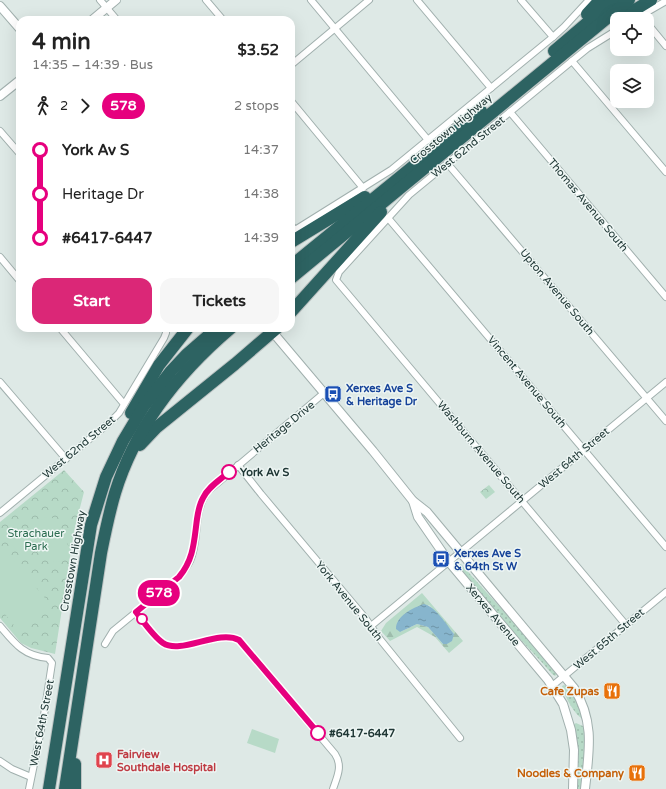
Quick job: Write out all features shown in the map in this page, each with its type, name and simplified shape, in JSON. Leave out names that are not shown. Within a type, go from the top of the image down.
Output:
[{"type":"highway","points":[[548,60],[600,0]]},
{"type":"highway","name":"Crosstown Highway","points":[[295,275],[420,166],[548,60],[614,0]]},
{"type":"highway","name":"Crosstown Highway","points":[[548,60],[629,0]]},
{"type":"highway","points":[[631,12],[651,0]]},
{"type":"highway","points":[[548,60],[610,25]]},
{"type":"highway","points":[[295,240],[420,166]]},
{"type":"highway","points":[[295,308],[420,166]]},
{"type":"highway","name":"Crosstown Highway","points":[[295,263],[420,166]]},
{"type":"highway","points":[[106,477],[118,439],[142,392],[159,365],[185,332]]},
{"type":"highway","name":"Crosstown Highway","points":[[49,789],[91,525],[106,477],[123,441],[144,406],[170,371],[212,332]]},
{"type":"highway","points":[[65,789],[106,523],[115,493],[131,454],[152,414],[183,374],[227,332]]},
{"type":"highway","points":[[131,454],[157,427],[269,332]]},
{"type":"highway","points":[[74,729],[76,752],[75,789]]},
{"type":"highway","points":[[40,789],[56,747]]},
{"type":"street","points":[[100,0],[114,16]]},
{"type":"street","points":[[97,16],[116,0]]},
{"type":"street","points":[[206,0],[220,16]]},
{"type":"street","points":[[311,0],[428,140]]},
{"type":"street","points":[[295,62],[369,0]]},
{"type":"street","points":[[417,0],[491,88]]},
{"type":"street","points":[[521,0],[553,37]]},
{"type":"street","points":[[295,226],[363,188],[391,170],[553,37],[589,0]]},
{"type":"street","points":[[649,12],[666,1]]},
{"type":"street","points":[[0,6],[16,24]]},
{"type":"street","points":[[654,31],[666,46]]},
{"type":"street","name":"West 62nd Street","points":[[336,280],[339,272],[409,195],[588,48],[610,34]]},
{"type":"street","points":[[572,61],[666,172]]},
{"type":"street","points":[[0,96],[16,83]]},
{"type":"street","points":[[295,106],[363,188]]},
{"type":"street","name":"Thomas Avenue South","points":[[510,112],[666,297]]},
{"type":"street","points":[[0,131],[16,149]]},
{"type":"street","name":"Upton Avenue South","points":[[447,163],[666,421]]},
{"type":"street","name":"Vincent Avenue South","points":[[388,218],[666,547]]},
{"type":"street","points":[[0,257],[16,275]]},
{"type":"street","name":"Washburn Avenue South","points":[[336,280],[626,625]]},
{"type":"street","points":[[63,332],[124,404]]},
{"type":"street","name":"West 62nd Street","points":[[0,512],[66,459],[119,413],[164,338],[166,332]]},
{"type":"street","name":"Xerxes Avenue","points":[[275,332],[413,502],[427,512],[564,676]]},
{"type":"street","points":[[0,382],[66,459]]},
{"type":"street","name":"West 64th Street","points":[[371,626],[666,382]]},
{"type":"street","name":"Heritage Drive","points":[[105,644],[113,631],[179,577],[185,570],[193,552],[198,512],[203,497],[213,486],[324,393]]},
{"type":"street","name":"York Avenue South","points":[[238,465],[366,619],[379,638],[460,738]]},
{"type":"street","name":"Xerxes Avenue","points":[[413,502],[418,517],[449,562],[552,686]]},
{"type":"street","name":"West 65th Street","points":[[552,686],[666,592]]},
{"type":"street","points":[[136,612],[164,644],[177,646],[230,636],[239,640],[339,759],[340,766],[333,789]]},
{"type":"street","name":"West 64th Street","points":[[0,626],[20,648],[38,657],[48,658],[52,663],[44,714],[29,789]]},
{"type":"street","points":[[564,676],[580,697],[588,722],[590,738],[585,789]]},
{"type":"street","points":[[552,686],[563,704],[571,730],[574,750],[573,789]]},
{"type":"street","points":[[0,760],[12,769],[32,777]]},
{"type":"green space","name":"Strachauer Park","points":[[64,470],[84,492],[74,531],[55,654],[31,648],[21,643],[0,618],[0,522]]},
{"type":"green space","points":[[489,485],[495,492],[486,499],[480,492]]},
{"type":"green space","points":[[47,517],[54,519],[70,549],[71,553],[68,557],[61,561],[54,562],[51,559],[35,529],[37,523]]},
{"type":"green space","points":[[16,525],[30,542],[18,552],[4,535]]},
{"type":"green space","points":[[0,544],[49,603],[17,629],[0,608]]},
{"type":"green space","points":[[460,563],[528,638],[557,673],[555,676],[479,594],[457,565]]},
{"type":"green space","points":[[422,593],[463,641],[449,653],[435,637],[417,627],[390,641],[381,631],[386,623]],"holes":[[[429,605],[454,634],[447,644],[443,644],[428,627],[417,624],[400,632]]]},
{"type":"green space","points":[[564,685],[572,691],[575,696],[585,720],[577,715],[570,705],[563,690],[562,686]]},
{"type":"green space","points":[[576,723],[585,727],[587,737],[582,789],[577,789],[578,754],[573,725]]},
{"type":"green space","points":[[252,729],[279,739],[275,753],[247,743]]},
{"type":"water","points":[[424,604],[437,612],[454,634],[452,641],[447,644],[443,644],[428,627],[417,624],[400,632],[396,629],[402,616],[410,610]]},
{"type":"bus line","name":"578","points":[[229,472],[203,497],[198,512],[193,552],[185,570],[179,577],[136,612],[164,644],[177,646],[230,636],[239,640],[318,733]]},
{"type":"place","name":"Xerxes Ave S & Heritage Dr","points":[[333,394]]},
{"type":"place","name":"York Av S","points":[[229,472]]},
{"type":"place","name":"Xerxes Ave S & 64th St W","points":[[441,559]]},
{"type":"place","name":"Cafe Zupas","points":[[612,691]]},
{"type":"place","name":"#6417-6447","points":[[318,733]]},
{"type":"place","name":"Fairview Southdale Hospital","points":[[104,760]]},
{"type":"place","name":"Noodles & Company","points":[[637,773]]}]
